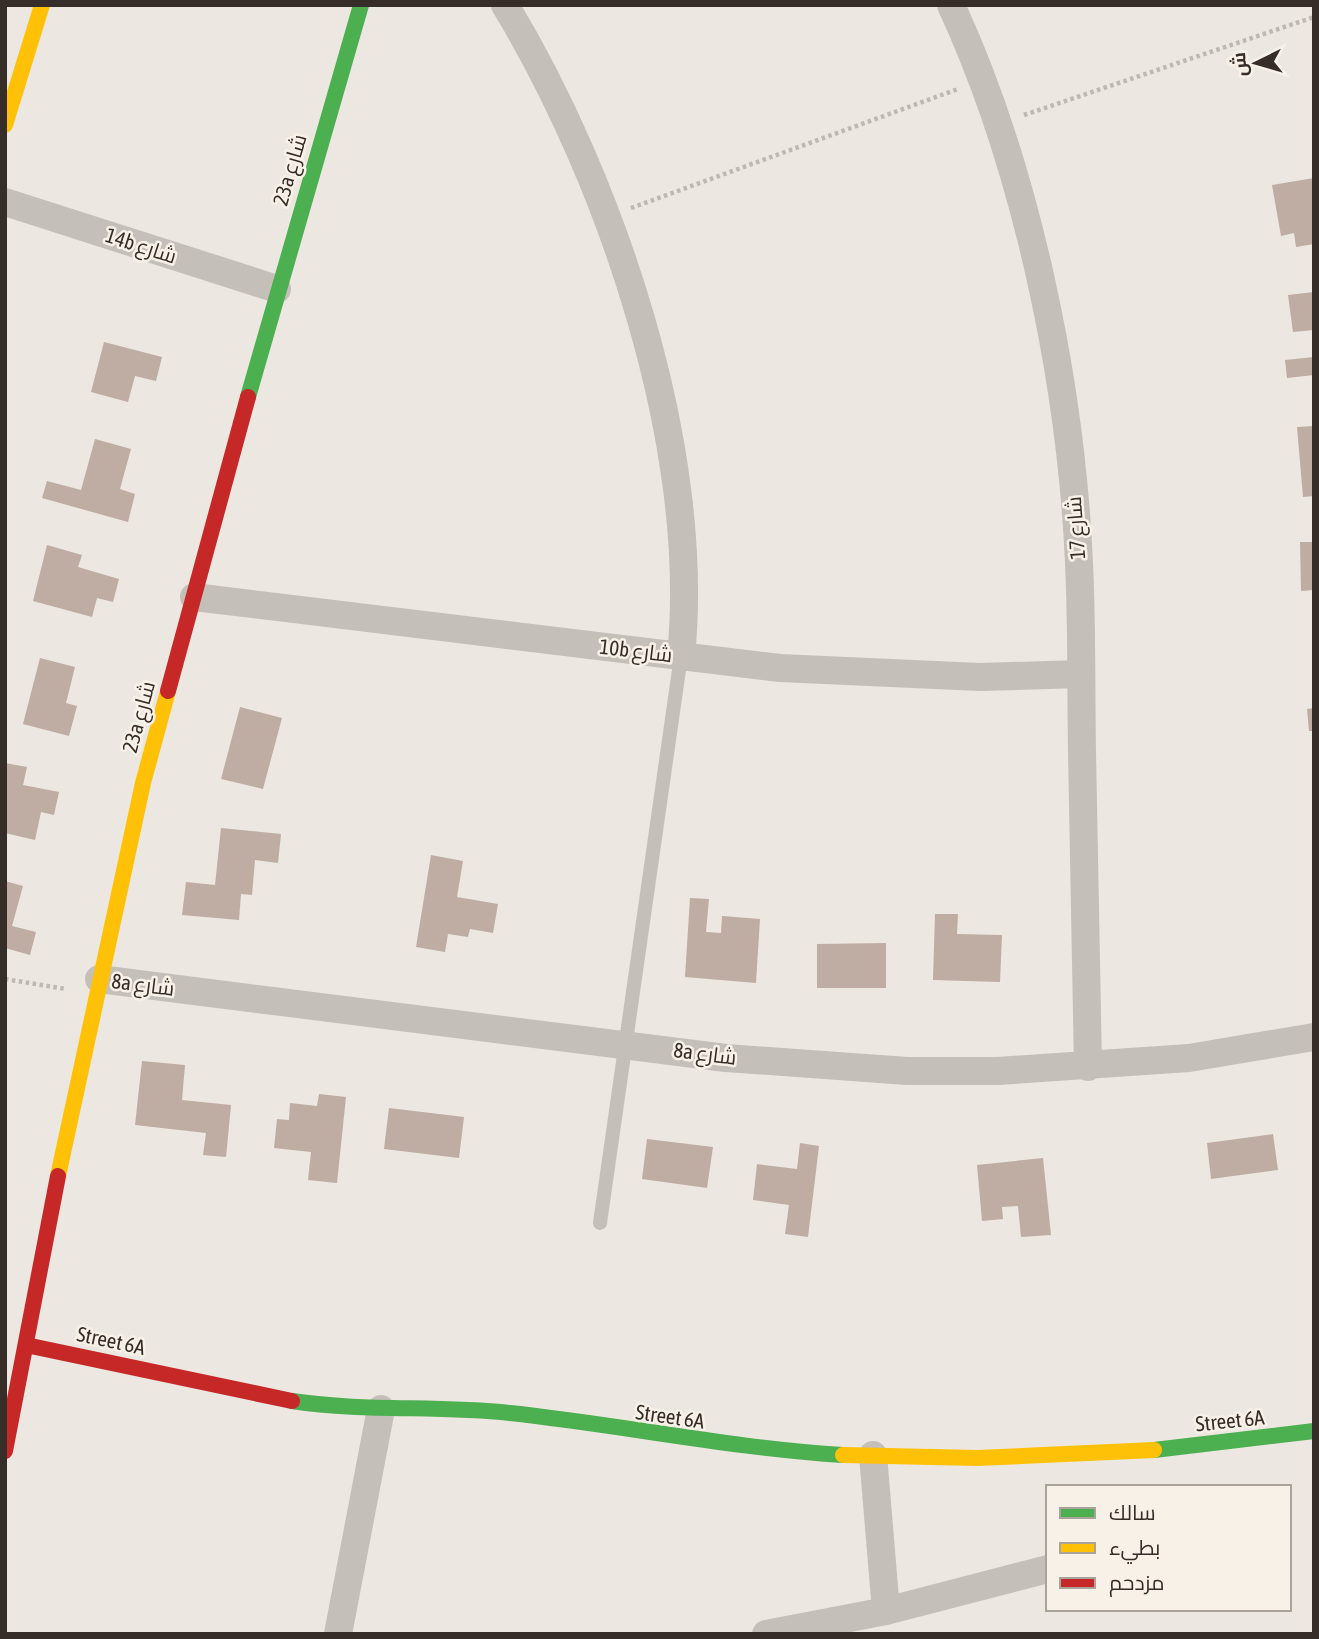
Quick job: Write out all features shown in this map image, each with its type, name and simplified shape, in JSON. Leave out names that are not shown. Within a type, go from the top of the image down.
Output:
[{"type":"street","points":[[5,125],[42,5]]},
{"type":"street","name":"23a شارع","points":[[5,1451],[99,979],[143,783],[276,289],[361,5]]},
{"type":"street","points":[[505,5],[566,119],[607,216],[637,308],[662,406],[679,505],[685,580],[681,656]]},
{"type":"street","name":"شارع 17","points":[[951,5],[996,125],[1029,231],[1055,354],[1070,451],[1078,548],[1088,1067]]},
{"type":"street","name":"14b شارع","points":[[5,202],[276,289]]},
{"type":"street","name":"10b شارع","points":[[194,597],[780,668],[880,674],[1081,674]]},
{"type":"street","name":"8a شارع","points":[[99,979],[626,1043],[726,1058],[907,1071],[1088,1067],[1189,1058],[1314,1037]]},
{"type":"street","name":"Street 6A","points":[[26,1345],[282,1398],[381,1409],[499,1412],[722,1445],[873,1455],[1051,1456],[1199,1446],[1314,1431]]},
{"type":"street","points":[[338,1634],[381,1409]]},
{"type":"street","points":[[873,1455],[886,1611]]},
{"type":"street","points":[[766,1634],[886,1611],[1046,1570]]},
{"type":"lane","points":[[600,1223],[681,656]]},
{"type":"path","points":[[996,125],[1314,17]]},
{"type":"path","points":[[607,216],[980,80]]},
{"type":"path","points":[[5,979],[63,990],[99,979]]},
{"type":"building","points":[[1314,178],[1314,244],[1296,247],[1294,233],[1281,236],[1272,185]]},
{"type":"building","points":[[1314,292],[1314,330],[1293,332],[1288,295]]},
{"type":"building","points":[[104,342],[162,357],[156,381],[135,376],[128,402],[91,392]]},
{"type":"building","points":[[1314,357],[1314,375],[1287,378],[1285,360]]},
{"type":"building","points":[[1314,426],[1314,496],[1303,497],[1297,427]]},
{"type":"building","points":[[95,439],[131,449],[120,489],[135,494],[128,522],[42,498],[47,481],[81,490]]},
{"type":"building","points":[[1300,542],[1314,542],[1314,590],[1301,591]]},
{"type":"building","points":[[47,545],[82,555],[78,567],[119,579],[113,602],[97,598],[92,617],[33,601]]},
{"type":"building","points":[[40,658],[75,667],[66,703],[77,706],[69,736],[23,724]]},
{"type":"building","points":[[240,707],[282,718],[263,789],[221,779]]},
{"type":"building","points":[[1314,708],[1314,731],[1309,731],[1307,709]]},
{"type":"building","points":[[5,763],[27,767],[23,785],[59,792],[54,815],[41,812],[35,840],[5,833]]},
{"type":"building","points":[[221,828],[281,834],[278,863],[255,860],[252,895],[241,894],[239,920],[182,915],[186,882],[215,885]]},
{"type":"building","points":[[431,855],[463,861],[457,897],[498,904],[493,933],[470,929],[468,937],[448,934],[445,952],[416,947]]},
{"type":"building","points":[[5,881],[23,886],[12,926],[36,932],[30,955],[5,948]]},
{"type":"building","points":[[690,898],[709,899],[706,932],[721,933],[722,916],[760,919],[756,983],[685,977]]},
{"type":"building","points":[[935,914],[958,914],[957,934],[1002,935],[1000,982],[933,980]]},
{"type":"building","points":[[886,943],[886,988],[817,988],[817,944]]},
{"type":"building","points":[[142,1061],[185,1065],[182,1100],[231,1105],[226,1157],[203,1155],[206,1133],[135,1125]]},
{"type":"building","points":[[319,1094],[346,1097],[337,1183],[308,1180],[311,1152],[274,1148],[277,1119],[289,1120],[290,1103],[317,1106]]},
{"type":"building","points":[[389,1108],[464,1117],[459,1158],[384,1149]]},
{"type":"building","points":[[1273,1134],[1278,1170],[1211,1179],[1207,1143]]},
{"type":"building","points":[[647,1139],[713,1147],[707,1188],[642,1179]]},
{"type":"building","points":[[800,1143],[819,1146],[808,1237],[785,1234],[789,1205],[753,1200],[757,1164],[797,1169]]},
{"type":"building","points":[[1043,1158],[1051,1235],[1021,1237],[1018,1206],[1002,1207],[1003,1219],[982,1221],[977,1165]]},
{"type":"traffic: fast","points":[[248,397],[361,5]]},
{"type":"traffic: fast","points":[[292,1401],[510,1413],[759,1447],[843,1455]]},
{"type":"traffic: fast","points":[[1154,1450],[1314,1431]]},
{"type":"traffic: slow","points":[[5,125],[42,5]]},
{"type":"traffic: slow","points":[[58,1176],[143,783],[168,691]]},
{"type":"traffic: slow","points":[[843,1455],[977,1458],[1154,1450]]},
{"type":"traffic: jam","points":[[168,691],[248,397]]},
{"type":"traffic: jam","points":[[5,1451],[58,1176]]},
{"type":"traffic: jam","points":[[26,1345],[292,1401]]}]
